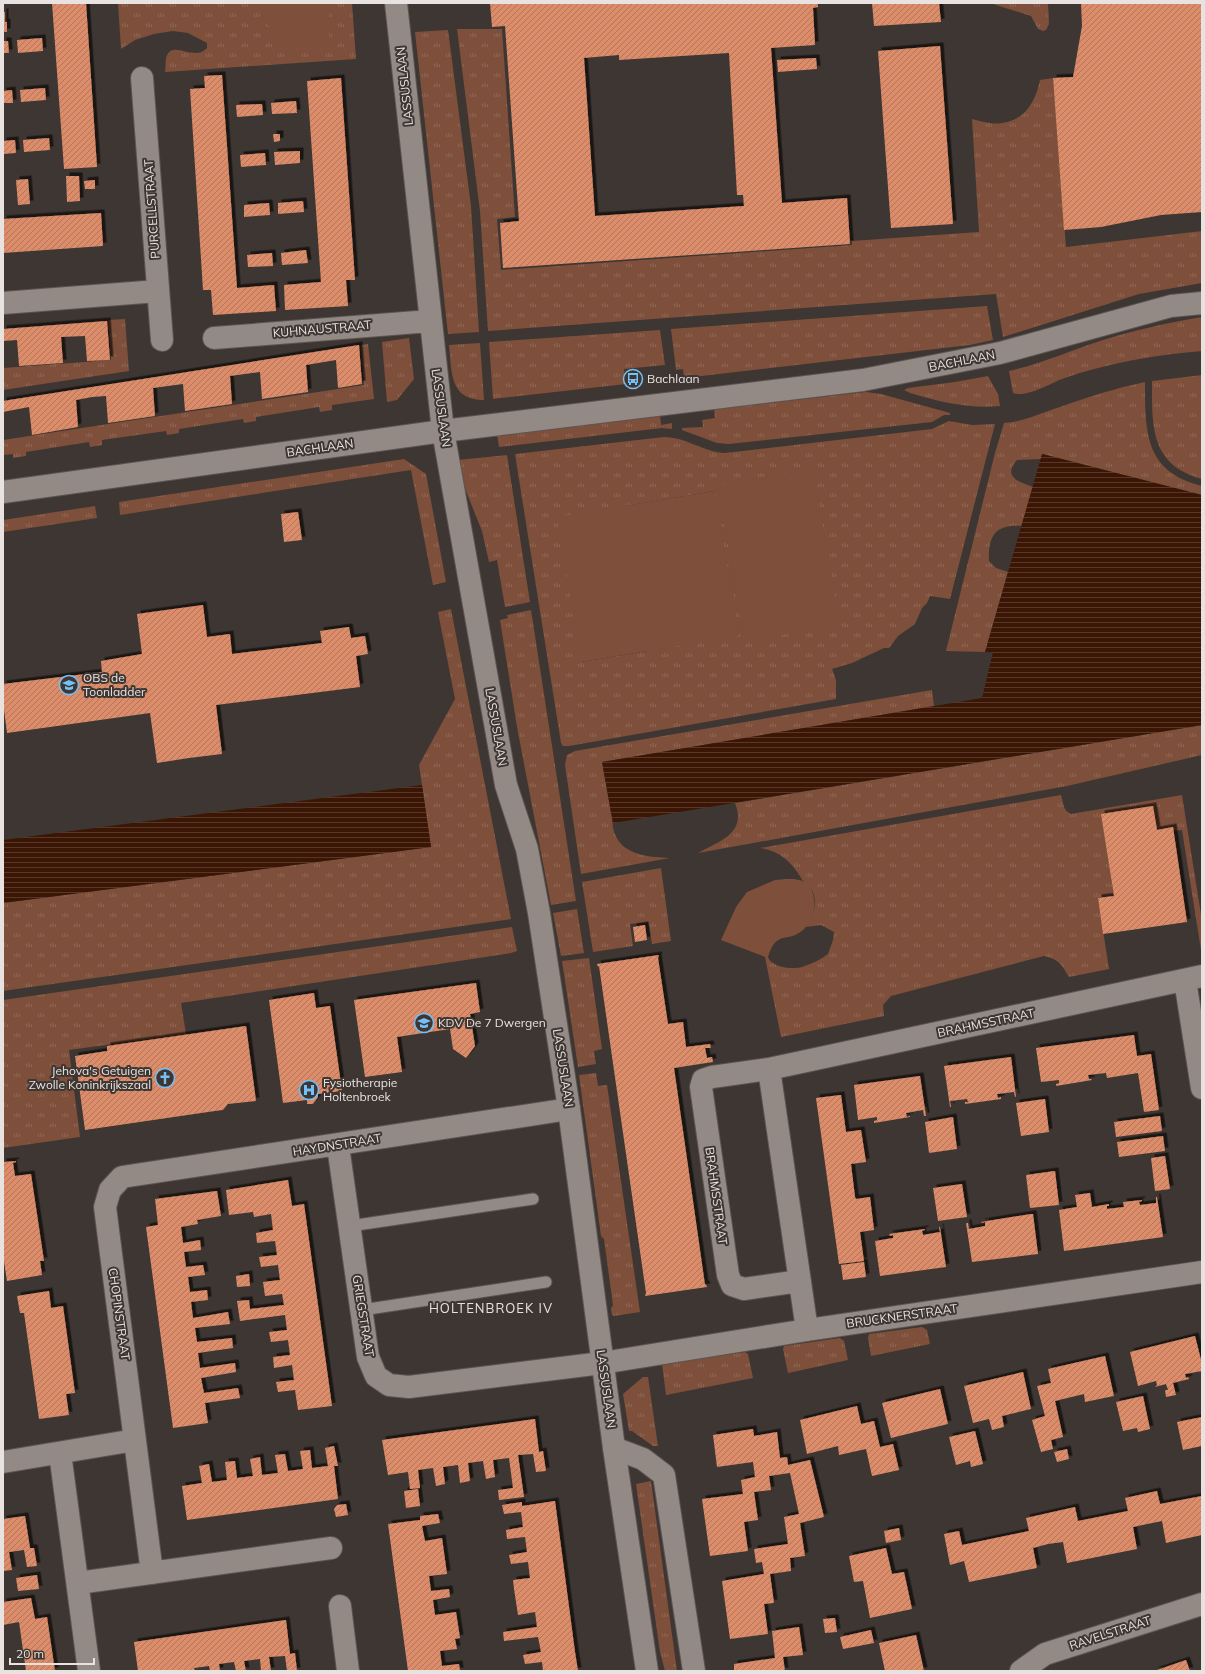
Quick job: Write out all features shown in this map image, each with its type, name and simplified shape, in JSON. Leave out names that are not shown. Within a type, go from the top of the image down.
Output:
[{"type":"street","name":"LASSUSLAAN","points":[[396,3],[443,431],[506,785],[527,849],[539,913],[569,1110],[602,1363],[647,1671]]},
{"type":"street","name":"PURCELLSTRAAT","points":[[142,78],[162,340]]},
{"type":"street","points":[[3,303],[158,291]]},
{"type":"street","name":"BACHLAAN","points":[[3,492],[443,431],[863,380],[1000,353],[1171,306],[1202,303]]},
{"type":"street","name":"KUHNAUSTRAAT","points":[[214,338],[430,321]]},
{"type":"street","points":[[1194,978],[1202,1088]]},
{"type":"street","name":"BRAHMSSTRAAT","points":[[800,1281],[744,1289],[732,1285],[728,1275],[724,1252],[701,1087],[703,1080],[712,1077],[769,1069],[1194,978]]},
{"type":"street","points":[[769,1069],[807,1330]]},
{"type":"street","name":"HAYDNSTRAAT","points":[[110,1190],[122,1177],[338,1146],[569,1110]]},
{"type":"street","name":"GRIEGSTRAAT","points":[[338,1146],[368,1357],[376,1376],[389,1385],[409,1387],[602,1363]]},
{"type":"street","name":"CHOPINSTRAAT","points":[[110,1190],[105,1207],[152,1573]]},
{"type":"street","name":"BRUCKNERSTRAAT","points":[[602,1363],[807,1330],[1202,1272]]},
{"type":"street","points":[[3,1462],[135,1440]]},
{"type":"street","points":[[614,1448],[644,1459],[664,1475],[694,1671]]},
{"type":"street","points":[[60,1453],[90,1671]]},
{"type":"street","points":[[78,1583],[331,1548]]},
{"type":"street","name":"RAVELSTRAAT","points":[[1022,1671],[1045,1654],[1202,1604]]},
{"type":"street","points":[[340,1606],[348,1671]]},
{"type":"lane","points":[[350,1226],[533,1199]]},
{"type":"lane","points":[[362,1310],[546,1282]]},
{"type":"green space","points":[[118,3],[352,3],[356,59],[165,72],[166,59],[168,53],[172,50],[196,53],[202,52],[207,48],[207,43],[188,33],[173,31],[154,34],[135,40],[121,49]]},
{"type":"green space","points":[[256,3],[323,3],[329,12],[329,42],[316,49],[295,49],[283,45],[259,12]]},
{"type":"green space","points":[[990,3],[1048,3],[1049,24],[1046,30],[1043,31],[1038,29],[1031,16]]},
{"type":"green space","points":[[457,29],[502,29],[515,217],[497,219],[501,270],[852,245],[852,241],[979,232],[972,119],[994,124],[1018,118],[1033,102],[1040,80],[1053,78],[1066,247],[1202,231],[1202,283],[1139,294],[1003,337],[996,294],[488,331],[480,211]]},
{"type":"green space","points":[[448,30],[471,206],[479,332],[448,334],[415,32]]},
{"type":"green space","points":[[987,306],[993,340],[970,345],[684,378],[683,369],[676,370],[671,329]]},
{"type":"green space","points":[[1202,317],[1202,351],[1148,357],[1113,364],[1079,373],[1031,392],[1024,394],[1013,393],[1009,371],[1032,365],[1125,333]]},
{"type":"green space","points":[[125,319],[129,371],[3,390],[3,368],[111,360],[108,320]]},
{"type":"green space","points":[[660,330],[665,365],[624,369],[626,384],[493,399],[489,342]]},
{"type":"green space","points":[[409,338],[414,379],[397,400],[387,402],[382,342]]},
{"type":"green space","points":[[480,343],[484,400],[473,399],[464,395],[458,390],[454,383],[452,374],[449,345]]},
{"type":"green space","points":[[368,344],[374,399],[332,405],[332,410],[320,412],[319,407],[256,417],[256,421],[244,423],[243,419],[179,429],[179,433],[167,435],[166,431],[102,440],[102,445],[90,447],[89,442],[26,452],[26,456],[13,458],[13,454],[3,455],[3,440],[364,385],[361,345]]},
{"type":"green space","points":[[1202,375],[1202,479],[1185,473],[1172,464],[1163,454],[1154,428],[1152,413],[1152,381]]},
{"type":"green space","points":[[988,376],[998,394],[1000,406],[966,406],[943,402],[904,390],[908,388]]},
{"type":"green space","points":[[1145,382],[1146,418],[1152,448],[1159,460],[1169,471],[1183,480],[1202,486],[1202,495],[1043,454],[1041,459],[1017,460],[1011,471],[1012,475],[1018,481],[1033,487],[1022,526],[1013,526],[1000,529],[995,533],[990,544],[989,561],[996,568],[1008,572],[985,652],[946,651],[995,453],[1004,423],[1025,419],[1102,393]]},
{"type":"green space","points":[[866,392],[881,394],[950,413],[950,415],[944,415],[932,422],[729,444],[717,443],[682,430],[682,428],[703,427],[702,420],[715,418],[714,409]]},
{"type":"green space","points":[[660,415],[661,425],[672,423],[672,429],[662,428],[499,447],[497,434]]},
{"type":"green space","points":[[949,421],[972,425],[995,424],[950,599],[930,596],[927,603],[922,608],[915,624],[898,636],[889,648],[884,648],[852,663],[832,669],[836,680],[836,699],[563,746],[561,743],[515,454],[664,437],[680,439],[709,450],[725,453],[932,429]],"holes":[[[715,491],[648,651],[581,662],[625,506]]]},
{"type":"green space","points":[[507,455],[530,602],[505,607],[497,560],[489,562],[482,531],[462,481],[458,460]]},
{"type":"green space","points":[[404,459],[426,474],[446,582],[433,585],[411,470],[120,515],[119,502]]},
{"type":"green space","points":[[812,469],[840,625],[744,641],[718,485]]},
{"type":"green space","points":[[715,491],[739,636],[581,662],[557,517]]},
{"type":"green space","points":[[95,506],[97,518],[3,532],[3,520]]},
{"type":"green space","points":[[451,609],[511,919],[3,991],[3,903],[431,847],[419,765],[455,699],[438,612]]},
{"type":"green space","points":[[531,610],[576,901],[551,905],[517,727],[500,620],[508,618],[507,615]]},
{"type":"green space","points":[[932,690],[934,706],[602,762],[613,829],[619,841],[624,847],[638,854],[670,858],[581,874],[565,765],[567,755],[575,751]]},
{"type":"green space","points":[[1202,725],[1202,755],[1067,786],[698,853],[723,840],[734,829],[737,822],[738,813],[735,803]]},
{"type":"green space","points":[[1061,795],[1066,810],[1071,814],[1182,795],[1202,921],[1202,950],[1182,830],[1173,831],[1172,827],[1157,830],[1153,806],[1102,814],[1114,896],[1098,898],[1109,969],[1069,977],[1060,963],[1054,959],[1044,956],[891,996],[883,1005],[884,1016],[781,1037],[765,957],[768,957],[773,963],[782,967],[798,968],[805,966],[828,954],[834,932],[821,925],[806,927],[811,918],[815,903],[815,898],[811,889],[789,862],[779,854],[760,848]]},
{"type":"green space","points":[[661,868],[671,941],[652,944],[648,922],[630,924],[633,946],[593,952],[582,882]]},
{"type":"green space","points":[[786,879],[802,881],[810,886],[814,897],[814,909],[807,926],[795,935],[782,938],[777,941],[772,946],[768,957],[721,940],[736,907],[747,892],[775,880]]},
{"type":"green space","points":[[577,909],[584,953],[561,956],[553,913]]},
{"type":"green space","points":[[512,927],[517,951],[511,953],[181,1003],[186,1034],[69,1050],[80,1137],[3,1148],[3,1000]]},
{"type":"green space","points":[[589,958],[602,1049],[594,1051],[596,1064],[578,1067],[562,961]]},
{"type":"green space","points":[[596,1073],[598,1086],[607,1085],[640,1312],[614,1316],[612,1315],[611,1309],[613,1305],[604,1239],[601,1236],[579,1075]]},
{"type":"green space","points":[[922,1327],[927,1330],[930,1344],[871,1356],[868,1338],[869,1334]]},
{"type":"green space","points":[[840,1338],[844,1341],[848,1360],[788,1373],[783,1349],[784,1346]]},
{"type":"green space","points":[[745,1352],[748,1354],[753,1378],[666,1395],[662,1364]]},
{"type":"green space","points":[[643,1377],[648,1377],[658,1446],[653,1446],[632,1431],[629,1431],[623,1394]]},
{"type":"green space","points":[[651,1481],[677,1671],[665,1671],[660,1652],[636,1484]]},
{"type":"shaded area","points":[[1042,454],[1202,495],[1202,725],[613,823],[602,762],[982,698],[993,652],[985,652]]},
{"type":"shaded area","points":[[422,785],[431,847],[3,903],[3,840]]},
{"type":"building","points":[[52,3],[86,3],[97,167],[64,169]]},
{"type":"building","points":[[490,3],[818,3],[818,7],[813,8],[815,45],[771,48],[782,203],[847,198],[850,244],[503,268],[500,223],[519,221],[505,26],[492,27]],"holes":[[[729,53],[737,195],[743,195],[744,206],[595,216],[584,58],[619,55],[619,60]]]},
{"type":"building","points":[[872,3],[939,3],[941,22],[874,26]]},
{"type":"building","points":[[1081,3],[1202,3],[1202,212],[1161,215],[1101,227],[1064,230],[1053,78],[1073,77],[1082,26]]},
{"type":"building","points":[[3,12],[5,12],[5,22],[7,22],[7,32],[3,32]]},
{"type":"building","points":[[42,38],[43,51],[18,53],[17,40]]},
{"type":"building","points":[[3,41],[8,41],[9,53],[3,53]]},
{"type":"building","points":[[940,46],[953,224],[891,228],[878,51]]},
{"type":"building","points":[[816,58],[817,69],[778,72],[777,60]]},
{"type":"building","points":[[222,75],[237,288],[274,285],[276,311],[213,315],[211,290],[203,290],[190,89],[205,88],[204,76]]},
{"type":"building","points":[[341,78],[355,280],[346,280],[348,306],[285,310],[284,285],[321,282],[307,81]]},
{"type":"building","points":[[45,88],[46,100],[21,102],[20,90]]},
{"type":"building","points":[[12,90],[13,103],[3,103],[3,91]]},
{"type":"building","points":[[296,101],[297,113],[272,114],[271,103]]},
{"type":"building","points":[[262,104],[263,115],[237,117],[236,105]]},
{"type":"building","points":[[273,134],[280,134],[280,141],[274,142]]},
{"type":"building","points":[[49,138],[50,150],[24,152],[23,140]]},
{"type":"building","points":[[15,140],[16,153],[3,154],[3,141]]},
{"type":"building","points":[[300,151],[300,163],[275,165],[274,152]]},
{"type":"building","points":[[265,153],[266,165],[241,167],[240,155]]},
{"type":"building","points":[[66,176],[79,176],[80,201],[67,202]]},
{"type":"building","points":[[28,179],[30,204],[18,205],[16,180]]},
{"type":"building","points":[[95,180],[95,189],[85,189],[84,181]]},
{"type":"building","points":[[303,201],[304,212],[278,214],[278,203]]},
{"type":"building","points":[[269,203],[270,215],[244,217],[244,205]]},
{"type":"building","points":[[101,213],[103,246],[3,253],[3,219]]},
{"type":"building","points":[[306,250],[308,263],[282,265],[281,253]]},
{"type":"building","points":[[272,253],[273,266],[248,267],[247,255]]},
{"type":"building","points":[[107,321],[110,360],[87,361],[85,336],[61,337],[63,363],[19,366],[17,340],[3,341],[3,329]]},
{"type":"building","points":[[359,345],[362,384],[338,388],[336,360],[306,365],[308,392],[262,399],[260,372],[230,376],[232,404],[185,411],[183,384],[153,388],[155,416],[108,423],[106,396],[92,397],[76,400],[78,427],[32,435],[29,407],[3,412],[3,401]]},
{"type":"building","points":[[298,512],[302,540],[284,542],[281,514]]},
{"type":"building","points":[[203,605],[207,637],[230,634],[232,654],[322,643],[320,631],[349,627],[351,638],[365,636],[368,654],[356,656],[360,687],[216,705],[222,754],[157,763],[150,713],[7,733],[3,702],[3,684],[102,672],[101,661],[142,654],[137,614]]},
{"type":"building","points":[[1153,806],[1157,830],[1173,827],[1187,922],[1103,934],[1098,898],[1114,896],[1101,814]]},
{"type":"building","points":[[645,925],[647,940],[635,942],[633,927]]},
{"type":"building","points":[[659,955],[658,958],[668,1024],[683,1022],[686,1047],[710,1044],[711,1048],[705,1048],[707,1058],[712,1057],[713,1062],[674,1068],[705,1285],[706,1284],[707,1287],[645,1296],[646,1293],[599,966],[598,967],[597,964]]},
{"type":"building","points":[[476,983],[480,1012],[470,1014],[475,1046],[466,1058],[453,1049],[450,1029],[397,1037],[402,1072],[365,1077],[354,1000]]},
{"type":"building","points":[[314,993],[316,1008],[330,1006],[342,1091],[318,1094],[318,1097],[313,1104],[307,1104],[307,1100],[283,1103],[269,1000]]},
{"type":"building","name":"Jehova's Getuigen Zwolle Koninkrijkszaal","points":[[246,1026],[256,1101],[228,1104],[223,1110],[85,1130],[75,1056],[107,1051],[107,1046]]},
{"type":"building","points":[[1134,1035],[1137,1056],[1151,1054],[1159,1110],[1144,1112],[1138,1073],[1107,1078],[1106,1073],[1088,1075],[1089,1079],[1092,1080],[1056,1086],[1056,1084],[1059,1083],[1059,1080],[1041,1082],[1036,1048]]},
{"type":"building","points":[[1011,1057],[1016,1097],[1014,1092],[997,1094],[998,1098],[1001,1097],[1001,1099],[965,1104],[965,1102],[968,1102],[967,1099],[950,1101],[950,1107],[944,1066]]},
{"type":"building","points":[[920,1076],[926,1116],[924,1116],[923,1110],[906,1113],[907,1117],[910,1117],[874,1123],[874,1121],[877,1120],[877,1117],[858,1120],[854,1085]]},
{"type":"building","points":[[841,1095],[846,1132],[861,1130],[866,1162],[851,1164],[855,1197],[856,1199],[870,1197],[874,1230],[860,1232],[864,1261],[839,1264],[816,1098]]},
{"type":"building","points":[[1045,1099],[1049,1132],[1021,1136],[1016,1103]]},
{"type":"building","points":[[1160,1116],[1162,1131],[1116,1137],[1114,1122]]},
{"type":"building","points":[[953,1117],[957,1149],[929,1153],[925,1122]]},
{"type":"building","points":[[1163,1136],[1165,1151],[1119,1157],[1117,1142]]},
{"type":"building","points":[[1165,1156],[1170,1189],[1155,1191],[1151,1158]]},
{"type":"building","points":[[16,1161],[13,1163],[15,1176],[31,1174],[44,1261],[40,1261],[42,1275],[7,1281],[3,1255],[3,1162]]},
{"type":"building","points":[[1055,1171],[1059,1205],[1030,1208],[1026,1175]]},
{"type":"building","points":[[288,1180],[292,1206],[304,1204],[332,1406],[298,1410],[295,1390],[278,1392],[276,1382],[294,1380],[292,1365],[274,1368],[273,1357],[290,1355],[288,1340],[271,1342],[269,1332],[287,1330],[285,1315],[240,1321],[237,1301],[249,1300],[250,1309],[284,1305],[282,1294],[265,1296],[263,1282],[280,1280],[278,1265],[261,1267],[259,1257],[277,1255],[275,1241],[257,1243],[256,1233],[273,1230],[271,1214],[254,1217],[253,1212],[229,1215],[226,1190]]},
{"type":"building","points":[[962,1184],[967,1217],[938,1221],[933,1188]]},
{"type":"building","points":[[217,1191],[221,1216],[197,1220],[198,1224],[181,1227],[183,1243],[200,1240],[201,1250],[184,1252],[186,1267],[203,1265],[205,1275],[188,1277],[190,1292],[207,1290],[208,1300],[191,1302],[193,1318],[228,1312],[230,1324],[195,1328],[197,1342],[232,1338],[233,1348],[198,1353],[200,1368],[235,1363],[236,1372],[201,1378],[204,1393],[238,1388],[240,1398],[205,1403],[208,1423],[173,1428],[146,1227],[158,1225],[155,1199]]},
{"type":"building","points":[[1090,1193],[1092,1207],[1109,1204],[1107,1209],[1124,1207],[1123,1202],[1142,1200],[1139,1202],[1140,1205],[1156,1203],[1157,1197],[1163,1237],[1064,1251],[1059,1210],[1077,1207],[1075,1195]]},
{"type":"building","points":[[1033,1214],[1038,1254],[972,1262],[966,1223],[968,1223],[969,1229],[985,1226],[985,1222],[981,1222]]},
{"type":"building","points":[[940,1227],[946,1267],[880,1276],[875,1241],[893,1238],[893,1235],[890,1236],[889,1234],[925,1229],[922,1231],[923,1235],[940,1232]]},
{"type":"building","points":[[864,1262],[866,1277],[843,1280],[841,1265]]},
{"type":"building","points":[[249,1274],[250,1286],[237,1287],[236,1276]]},
{"type":"building","points":[[49,1291],[51,1308],[63,1306],[75,1393],[66,1394],[69,1415],[39,1419],[24,1313],[20,1313],[17,1296]]},
{"type":"building","points":[[1195,1336],[1202,1364],[1202,1371],[1185,1374],[1186,1378],[1188,1377],[1189,1379],[1173,1383],[1176,1395],[1166,1397],[1165,1390],[1168,1390],[1166,1384],[1155,1387],[1157,1385],[1156,1381],[1138,1386],[1130,1352]]},
{"type":"building","points":[[1105,1356],[1114,1396],[1085,1402],[1084,1394],[1055,1401],[1063,1437],[1051,1440],[1053,1449],[1041,1452],[1032,1420],[1045,1416],[1037,1386],[1051,1383],[1048,1369]]},
{"type":"building","points":[[1023,1372],[1031,1409],[1002,1416],[1004,1427],[992,1430],[989,1419],[973,1423],[964,1386]]},
{"type":"building","points":[[940,1389],[948,1424],[891,1438],[882,1403]]},
{"type":"building","points":[[1143,1396],[1150,1429],[1138,1432],[1137,1428],[1123,1431],[1116,1402]]},
{"type":"building","points":[[857,1406],[861,1424],[874,1421],[880,1447],[893,1444],[899,1470],[872,1476],[866,1449],[839,1455],[838,1446],[807,1454],[800,1420]]},
{"type":"building","points":[[1202,1417],[1202,1446],[1183,1450],[1177,1422]]},
{"type":"building","points":[[535,1419],[539,1452],[543,1451],[546,1471],[536,1472],[533,1454],[518,1455],[524,1497],[499,1500],[498,1490],[513,1488],[509,1458],[493,1460],[495,1477],[486,1479],[483,1461],[468,1463],[470,1481],[460,1483],[458,1465],[443,1467],[445,1484],[436,1486],[433,1468],[418,1470],[420,1488],[410,1489],[408,1472],[388,1475],[382,1440]]},
{"type":"building","points":[[753,1429],[754,1436],[777,1432],[780,1458],[787,1457],[788,1465],[810,1460],[824,1517],[800,1523],[805,1556],[790,1558],[791,1571],[770,1574],[774,1603],[764,1604],[768,1634],[730,1639],[722,1581],[764,1574],[762,1562],[756,1563],[754,1549],[788,1544],[784,1517],[799,1514],[790,1473],[769,1476],[771,1490],[754,1492],[758,1520],[744,1522],[748,1551],[710,1556],[702,1499],[743,1494],[741,1480],[755,1477],[753,1462],[717,1467],[713,1435]]},
{"type":"building","points":[[975,1431],[983,1464],[971,1467],[970,1461],[956,1465],[949,1437]]},
{"type":"building","points":[[334,1446],[338,1466],[334,1466],[338,1499],[187,1520],[182,1486],[202,1483],[199,1466],[209,1464],[212,1482],[227,1480],[225,1462],[235,1461],[237,1478],[253,1476],[250,1459],[260,1457],[262,1475],[278,1473],[275,1455],[285,1454],[288,1471],[303,1469],[300,1451],[310,1450],[312,1468],[328,1466],[325,1448]]},
{"type":"building","points":[[1067,1449],[1069,1459],[1057,1462],[1054,1452]]},
{"type":"building","points":[[418,1489],[420,1506],[406,1508],[404,1491]]},
{"type":"building","points":[[1157,1491],[1160,1504],[1202,1496],[1202,1535],[1166,1543],[1162,1521],[1133,1527],[1137,1549],[1067,1563],[1063,1542],[1048,1544],[1033,1548],[1037,1568],[969,1582],[964,1561],[950,1565],[944,1534],[959,1531],[962,1545],[1029,1531],[1026,1518],[1075,1507],[1078,1521],[1128,1511],[1125,1498]]},
{"type":"building","points":[[555,1501],[578,1671],[543,1671],[542,1662],[525,1664],[523,1655],[541,1652],[538,1637],[504,1641],[503,1632],[537,1627],[535,1612],[518,1615],[514,1589],[513,1580],[530,1578],[528,1562],[511,1564],[509,1555],[527,1552],[525,1537],[507,1539],[506,1530],[523,1527],[521,1512],[504,1514],[502,1505],[522,1502],[522,1506]]},
{"type":"building","points":[[346,1504],[348,1515],[336,1517],[334,1509],[337,1505]]},
{"type":"building","points":[[438,1514],[440,1523],[422,1526],[425,1541],[442,1538],[447,1574],[429,1576],[431,1591],[449,1589],[450,1597],[433,1600],[435,1615],[456,1612],[460,1638],[455,1639],[457,1649],[440,1651],[442,1666],[459,1664],[460,1671],[408,1671],[388,1524],[420,1520],[420,1516]]},
{"type":"building","points":[[25,1516],[30,1548],[34,1548],[37,1566],[27,1567],[24,1550],[9,1552],[12,1570],[3,1571],[3,1519]]},
{"type":"building","points":[[899,1528],[901,1540],[886,1543],[884,1531]]},
{"type":"building","points":[[886,1548],[892,1574],[904,1572],[912,1609],[870,1618],[863,1581],[854,1582],[849,1556]]},
{"type":"building","points":[[37,1575],[39,1589],[18,1591],[16,1578]]},
{"type":"building","points":[[31,1598],[35,1619],[47,1617],[55,1671],[26,1671],[19,1622],[3,1625],[3,1602]]},
{"type":"building","points":[[835,1618],[837,1632],[825,1633],[823,1619]]},
{"type":"building","points":[[286,1620],[290,1654],[295,1653],[297,1671],[287,1671],[285,1656],[269,1657],[271,1671],[261,1671],[260,1659],[244,1661],[246,1671],[236,1671],[234,1662],[219,1664],[220,1671],[210,1671],[209,1666],[194,1668],[195,1671],[138,1671],[134,1642]]},
{"type":"building","points":[[799,1627],[803,1655],[783,1657],[785,1671],[734,1671],[734,1664],[775,1658],[772,1631]]},
{"type":"building","points":[[871,1630],[874,1643],[843,1649],[840,1637]]},
{"type":"building","points":[[916,1635],[924,1671],[885,1671],[879,1643]]},
{"type":"building","points":[[1186,1660],[1190,1671],[1154,1671]]},
{"type":"place","name":"Bachlaan","points":[[633,379]]},
{"type":"place","name":"OBS de Toonladder","points":[[69,685]]},
{"type":"place","name":"KDV De 7 Dwergen","points":[[424,1023]]},
{"type":"place","name":"Jehova's Getuigen Zwolle Koninkrijkszaal","points":[[165,1078]]},
{"type":"place","name":"Fysiotherapie Holtenbroek","points":[[309,1090]]},
{"type":"district","name":"HOLTENBROEK IV","points":[[491,1308]]}]
